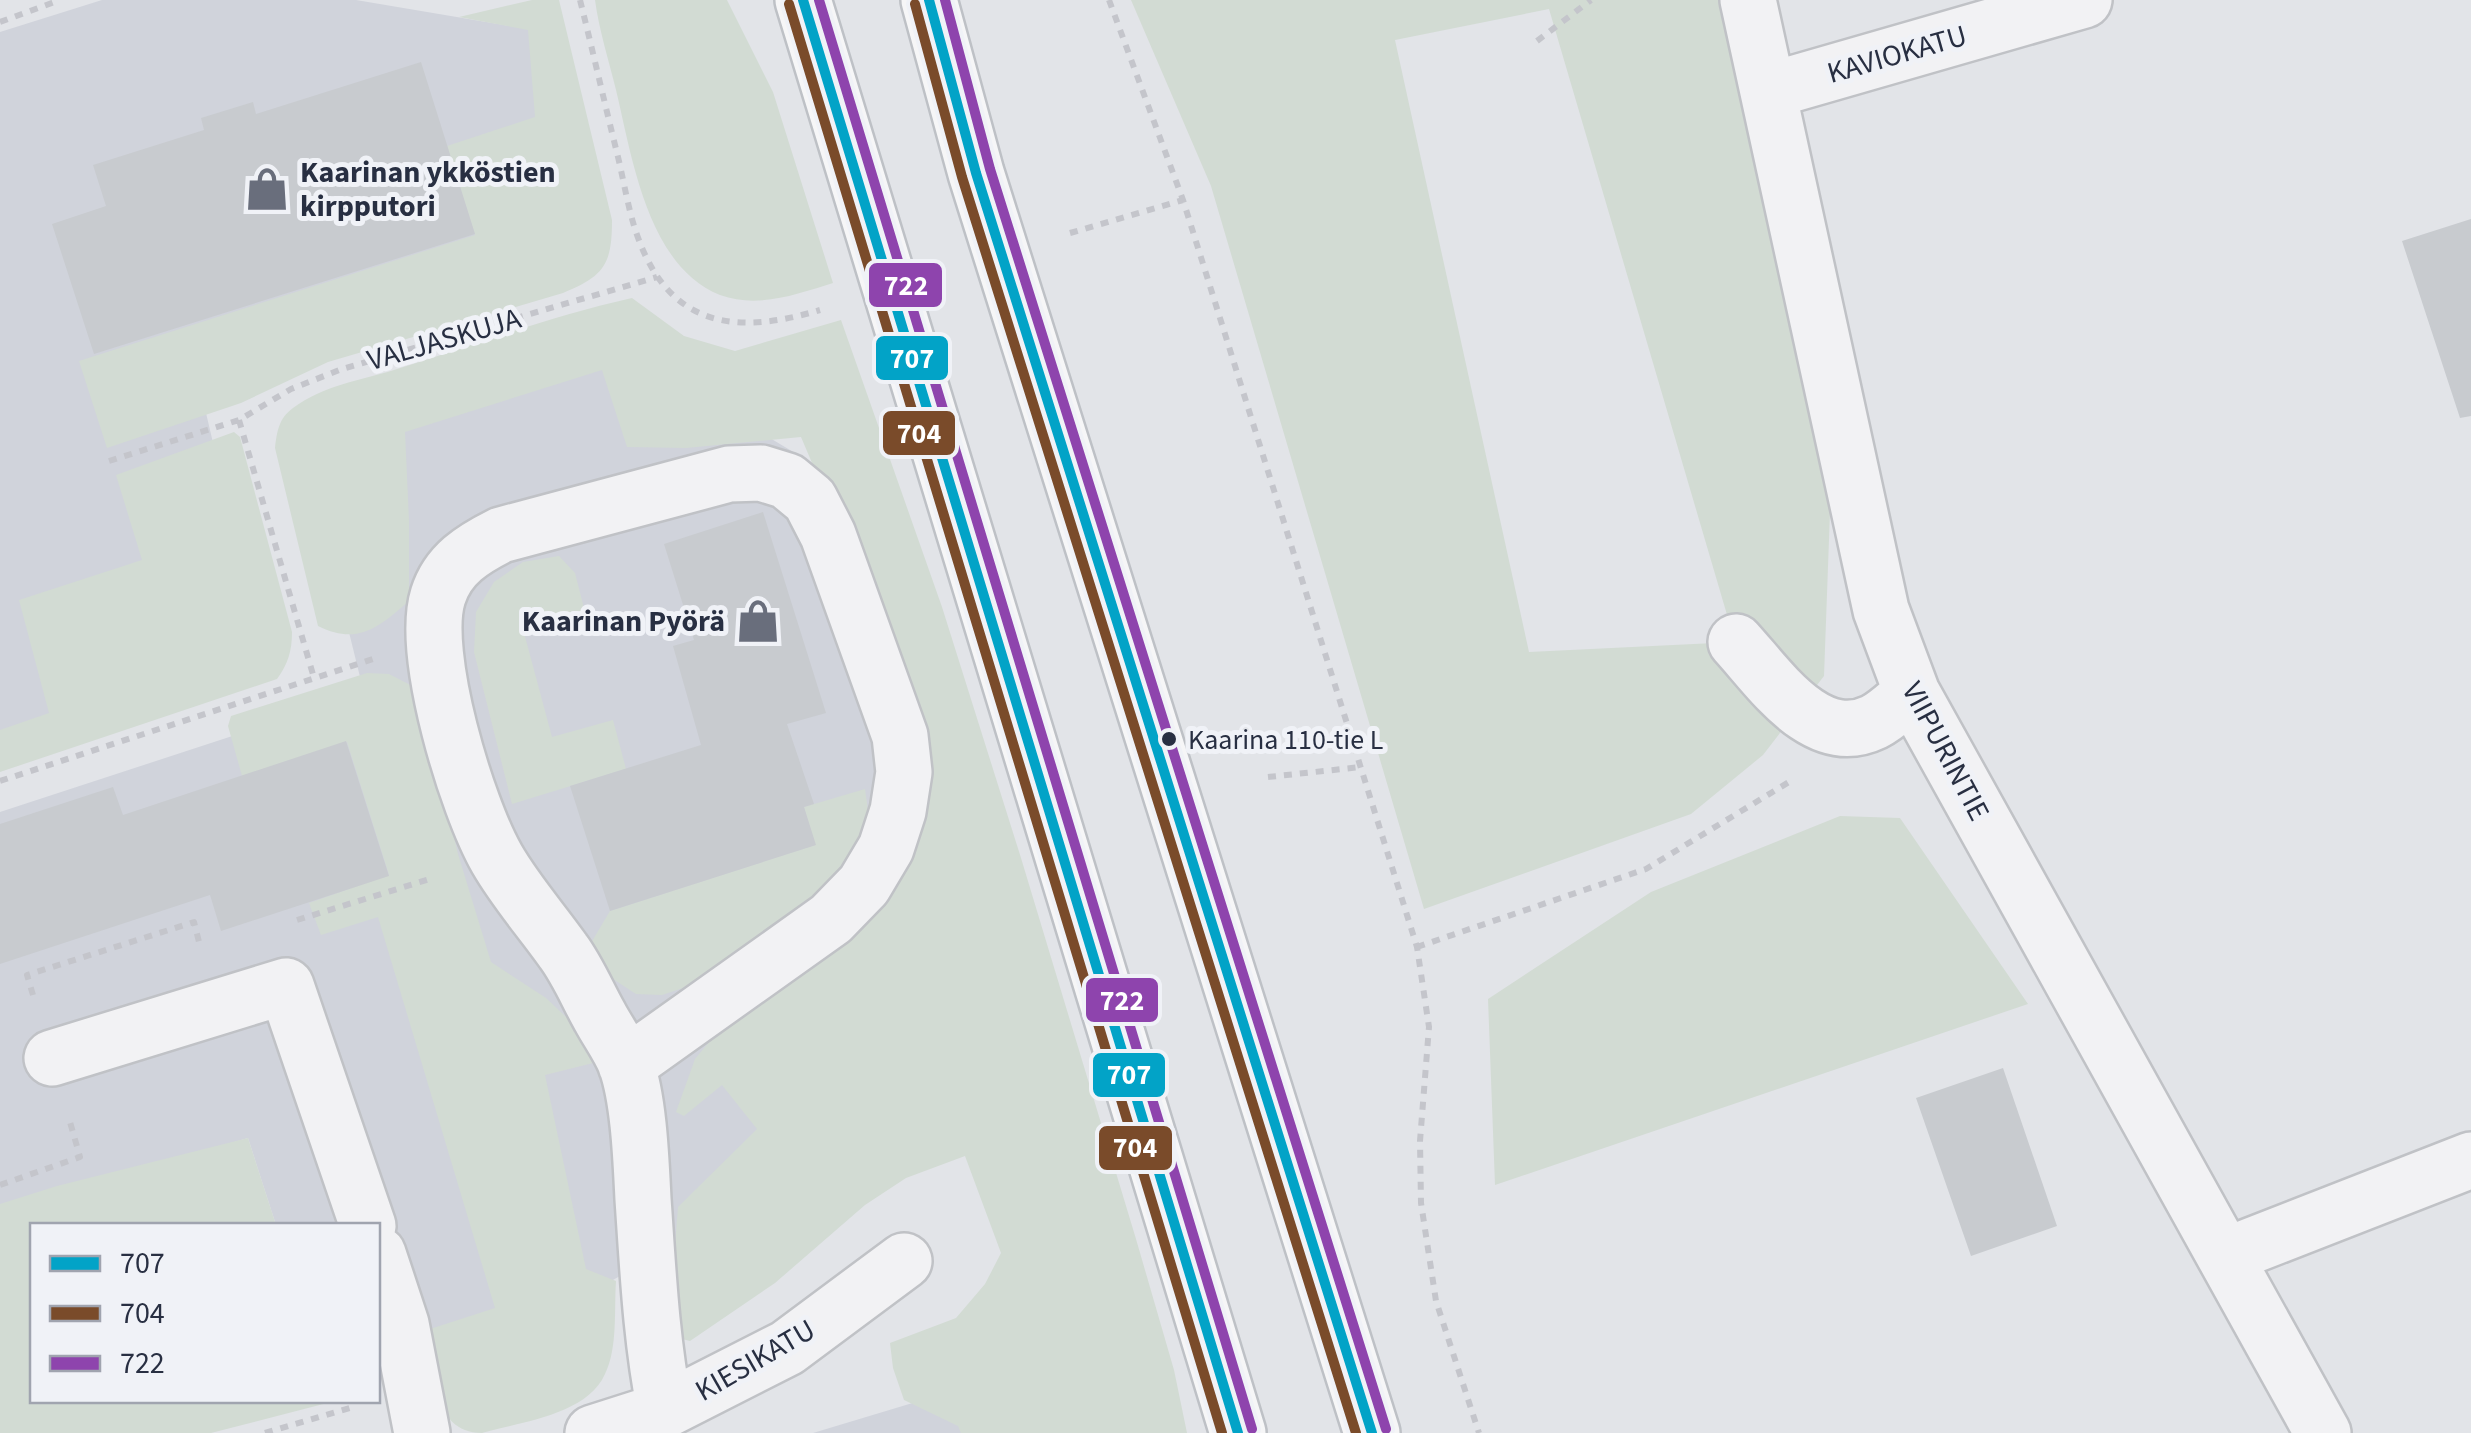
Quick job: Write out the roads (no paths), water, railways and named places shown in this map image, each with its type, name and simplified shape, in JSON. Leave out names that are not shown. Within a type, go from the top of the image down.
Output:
[{"type":"main road","points":[[804,0],[1238,1433]]},
{"type":"main road","points":[[928,0],[976,173],[1372,1433]]},
{"type":"street","name":"VIIPURINTIE","points":[[1748,0],[1881,610],[1912,693],[2323,1433]]},
{"type":"street","name":"KAVIOKATU","points":[[1768,91],[2084,0]]},
{"type":"street","points":[[626,1065],[831,919],[864,885],[886,848],[898,811],[904,772],[900,736],[828,535],[810,500],[788,481],[761,472],[728,474],[501,535],[471,550],[451,569],[437,598],[436,638],[443,704],[459,768],[480,822],[496,858],[565,954],[626,1065],[640,1144],[652,1344],[664,1410]]},
{"type":"street","points":[[1736,642],[1810,719],[1843,729],[1874,722],[1912,693]]},
{"type":"street","points":[[52,1058],[286,986],[367,1223]]},
{"type":"street","points":[[2225,1256],[2471,1160]]},
{"type":"street","points":[[380,1260],[401,1324],[422,1433]]},
{"type":"street","name":"KIESIKATU","points":[[593,1433],[664,1410],[787,1348],[904,1261]]},
{"type":"place","name":"Kaarinan ykköstien kirpputori","points":[[267,189]]},
{"type":"place","name":"Kaarinan Pyörä","points":[[758,621]]},
{"type":"place","name":"Kaarina 110-tie L","points":[[1169,739]]}]
